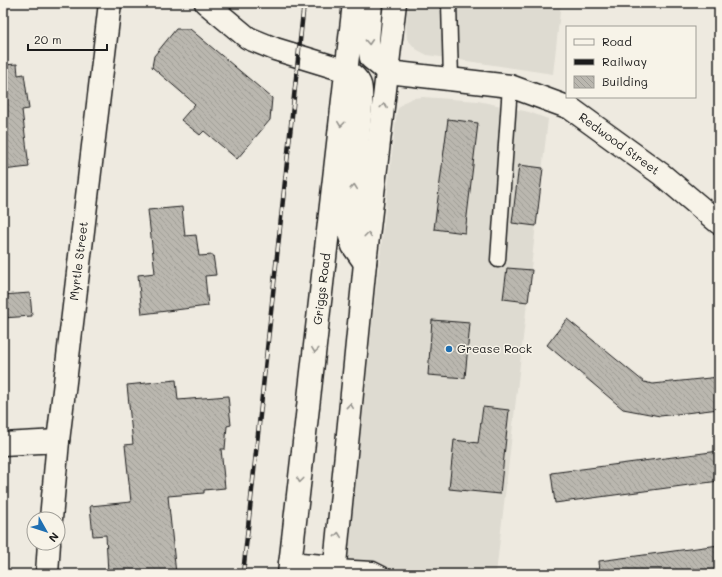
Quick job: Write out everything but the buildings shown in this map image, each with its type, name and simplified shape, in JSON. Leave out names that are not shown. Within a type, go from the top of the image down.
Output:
[{"type":"main road","name":"Myrtle Street","points":[[53,511],[58,441],[110,3]]},
{"type":"main road","points":[[206,3],[248,38],[347,71],[358,78],[361,87],[360,114],[349,234],[352,246],[365,263]]},
{"type":"main road","name":"Griggs Road","points":[[290,569],[354,3]]},
{"type":"main road","points":[[371,3],[368,41],[371,58],[388,72]]},
{"type":"main road","points":[[290,569],[334,570],[365,263],[395,3]]},
{"type":"main road","name":"Redwood Street","points":[[388,72],[510,86],[570,108],[661,174],[719,223]]},
{"type":"main road","points":[[3,444],[58,441]]},
{"type":"main road","points":[[47,574],[49,551]]},
{"type":"lane","points":[[449,3],[452,80]]},
{"type":"lane","points":[[498,260],[510,86]]},
{"type":"lane","points":[[334,570],[373,569],[382,574]]},
{"type":"shaded area","points":[[408,3],[561,3],[553,74],[427,55],[416,49],[407,39],[406,27]]},
{"type":"shaded area","points":[[423,97],[478,101],[529,112],[548,119],[496,574],[346,574],[372,324],[397,110],[404,102],[413,98]]},
{"type":"railway","points":[[243,574],[304,3]]},
{"type":"place","name":"Grease Rock","points":[[449,349]]}]
